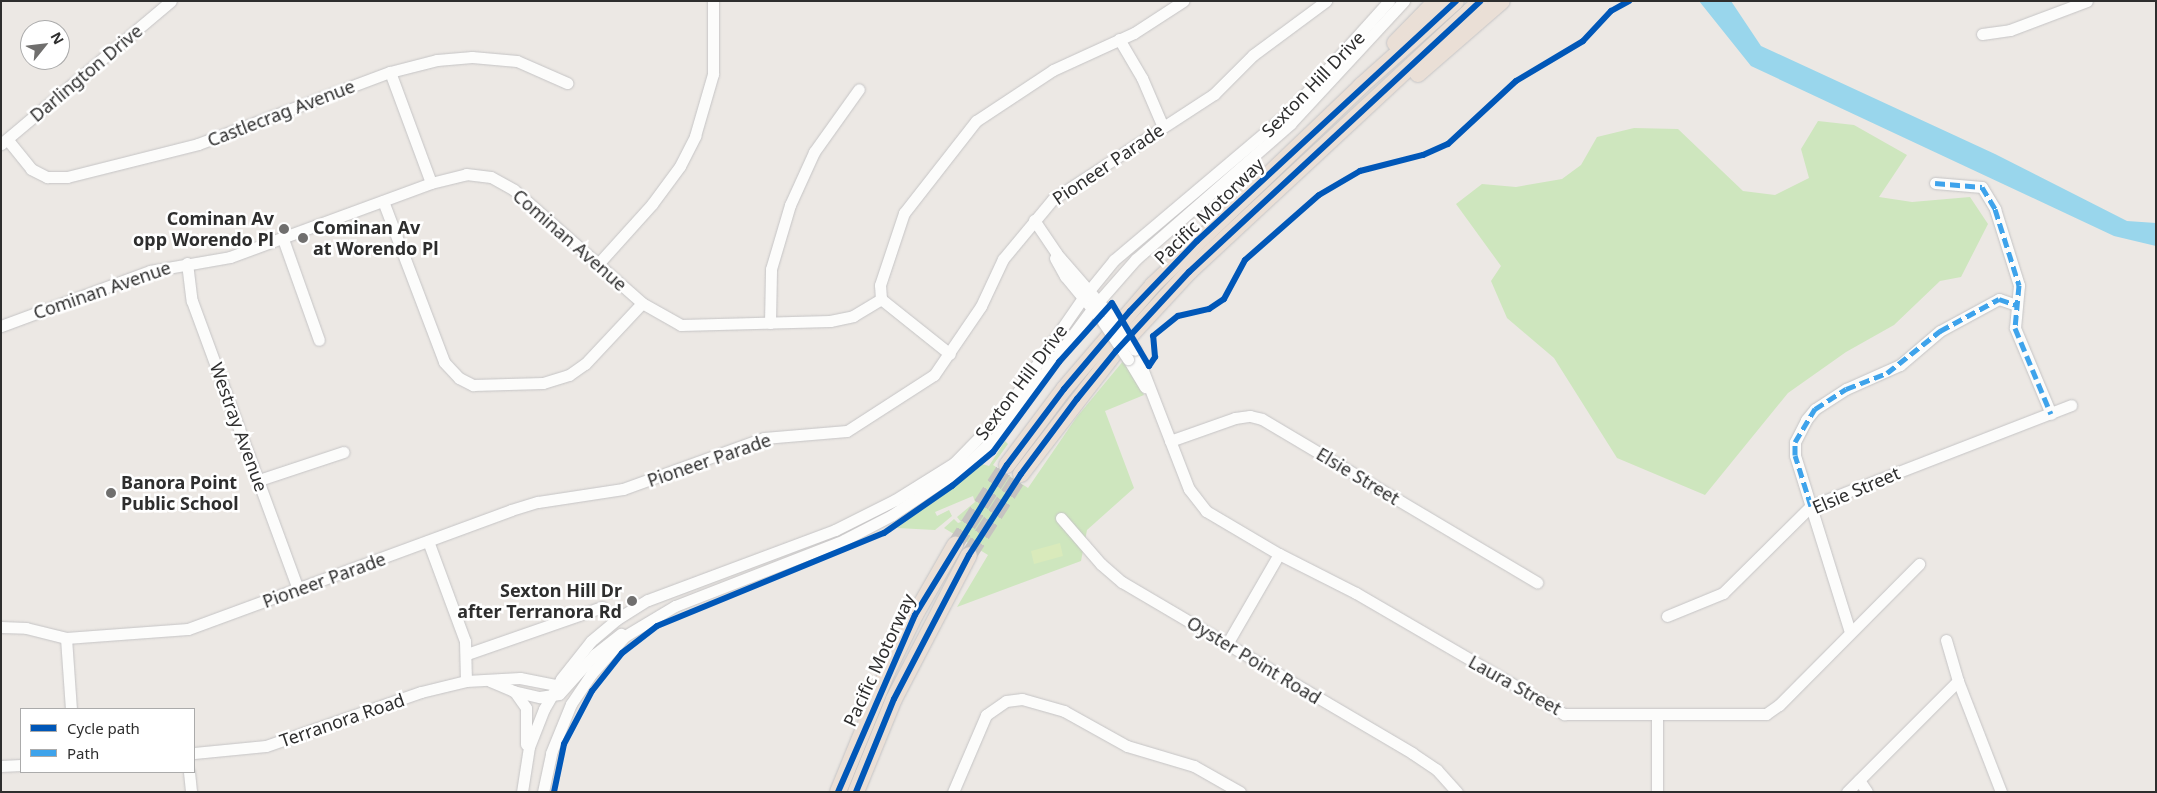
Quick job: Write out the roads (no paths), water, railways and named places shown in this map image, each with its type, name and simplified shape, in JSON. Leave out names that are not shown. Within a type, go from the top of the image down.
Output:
[{"type":"highway","points":[[1361,86],[1399,38],[1436,1]]},
{"type":"highway","name":"Pacific Motorway","points":[[1007,465],[1064,389],[1153,285],[1361,86],[1456,1]]},
{"type":"highway","name":"Pacific Motorway","points":[[1021,474],[1077,399],[1146,317],[1302,164],[1481,1]]},
{"type":"highway","points":[[1302,164],[1322,155],[1502,1]]},
{"type":"highway","name":"Pacific Motorway","points":[[856,792],[869,735],[915,615],[956,545]]},
{"type":"highway","name":"Pacific Motorway","points":[[838,792],[969,555]]},
{"type":"street","name":"Darlington Drive","points":[[4,142],[171,1]]},
{"type":"street","points":[[598,264],[652,204],[680,166],[695,136],[713,74],[713,1]]},
{"type":"street","points":[[950,354],[881,299],[880,285],[904,213],[968,129],[1053,70],[1144,28],[1183,1]]},
{"type":"street","name":"Pioneer Parade","points":[[1,627],[26,628],[66,638],[188,629],[538,502],[623,489],[764,438],[847,431],[928,380],[950,354],[981,306],[1003,259],[1053,199],[1214,94],[1253,55],[1326,1]]},
{"type":"street","name":"Sexton Hill Drive","points":[[522,792],[524,770],[532,739],[555,692],[591,642],[617,619],[648,600],[835,530],[944,471],[978,442],[1004,412],[1086,293],[1130,245],[1237,159],[1294,107],[1389,1]]},
{"type":"street","name":"Sexton Hill Drive","points":[[543,792],[551,753],[564,720],[592,673],[634,629],[674,606],[844,540],[939,486],[1000,433],[1096,305],[1163,232],[1296,119],[1404,1]]},
{"type":"street","points":[[1982,34],[2010,30],[2087,1]]},
{"type":"street","points":[[1119,39],[1142,78],[1163,127]]},
{"type":"street","name":"Castlecrag Avenue","points":[[4,142],[31,169],[47,177],[72,176],[198,144],[390,72],[437,60],[472,57],[517,61],[567,83]]},
{"type":"street","points":[[390,72],[431,183]]},
{"type":"street","points":[[770,323],[771,269],[790,205],[814,152],[859,89]]},
{"type":"street","name":"Cominan Avenue","points":[[1,326],[150,271],[223,259],[283,239],[431,183],[466,174],[491,177],[524,198],[642,303],[680,325],[841,319],[860,313],[881,299]]},
{"type":"street","points":[[1935,183],[1982,187],[1995,210],[2016,270],[2019,285],[2016,305],[2016,328],[2050,414]]},
{"type":"street","points":[[383,201],[444,362],[459,378],[473,385],[543,383],[569,375],[586,364],[642,303]]},
{"type":"street","name":"Laura Street","points":[[1034,220],[1051,244],[1063,273],[1086,293],[1132,354],[1197,502],[1214,516],[1279,554],[1356,592],[1554,711],[1580,716],[1766,714],[1780,705],[1919,564]]},
{"type":"street","points":[[283,239],[319,340]]},
{"type":"street","name":"Westray Avenue","points":[[187,264],[192,300],[298,589]]},
{"type":"street","points":[[1850,632],[1795,455],[1795,442],[1815,409],[1846,389],[1887,373],[1940,331],[1999,299],[2016,305]]},
{"type":"street","name":"Elsie Street","points":[[1667,616],[1722,593],[1811,506],[2050,414],[2070,404]]},
{"type":"street","name":"Elsie Street","points":[[1170,441],[1235,418],[1250,416],[1262,419],[1537,582]]},
{"type":"street","points":[[259,480],[343,452]]},
{"type":"street","name":"Oyster Point Road","points":[[1060,518],[1101,564],[1122,582],[1412,753],[1437,770],[1457,792]]},
{"type":"street","points":[[428,542],[467,654],[466,681]]},
{"type":"street","points":[[1227,644],[1279,554]]},
{"type":"street","points":[[467,654],[602,607]]},
{"type":"street","points":[[564,720],[555,692],[602,647],[634,629]]},
{"type":"street","points":[[66,638],[71,708]]},
{"type":"street","points":[[1946,640],[1958,681],[2001,792]]},
{"type":"street","name":"Terranora Road","points":[[195,753],[272,744],[421,692],[466,681],[520,678],[555,692]]},
{"type":"street","name":"Terranora Road","points":[[489,681],[513,691],[555,692]]},
{"type":"street","points":[[1847,792],[1958,681]]},
{"type":"street","points":[[513,691],[522,699],[527,711],[524,770]]},
{"type":"street","points":[[954,792],[967,753],[986,715],[1006,701],[1022,699],[1064,711],[1127,746],[1194,766],[1240,792]]},
{"type":"street","points":[[1656,715],[1657,792]]},
{"type":"street","points":[[1,766],[20,765]]},
{"type":"street","points":[[189,773],[190,792]]},
{"type":"street","points":[[1859,780],[1867,792]]},
{"type":"water","points":[[1699,1],[1731,1],[1761,46],[1995,154],[2127,221],[2156,223],[2156,246],[2114,236],[1751,66]]},
{"type":"tunnel","points":[[955,545],[1007,465]]},
{"type":"tunnel","points":[[969,555],[1021,474]]},
{"type":"place","name":"Cominan Av opp Worendo Pl","points":[[284,229]]},
{"type":"place","name":"Cominan Av at Worendo Pl","points":[[303,238]]},
{"type":"place","name":"Banora Point Public School","points":[[111,493]]},
{"type":"place","name":"Sexton Hill Dr after Terranora Rd","points":[[632,601]]}]
